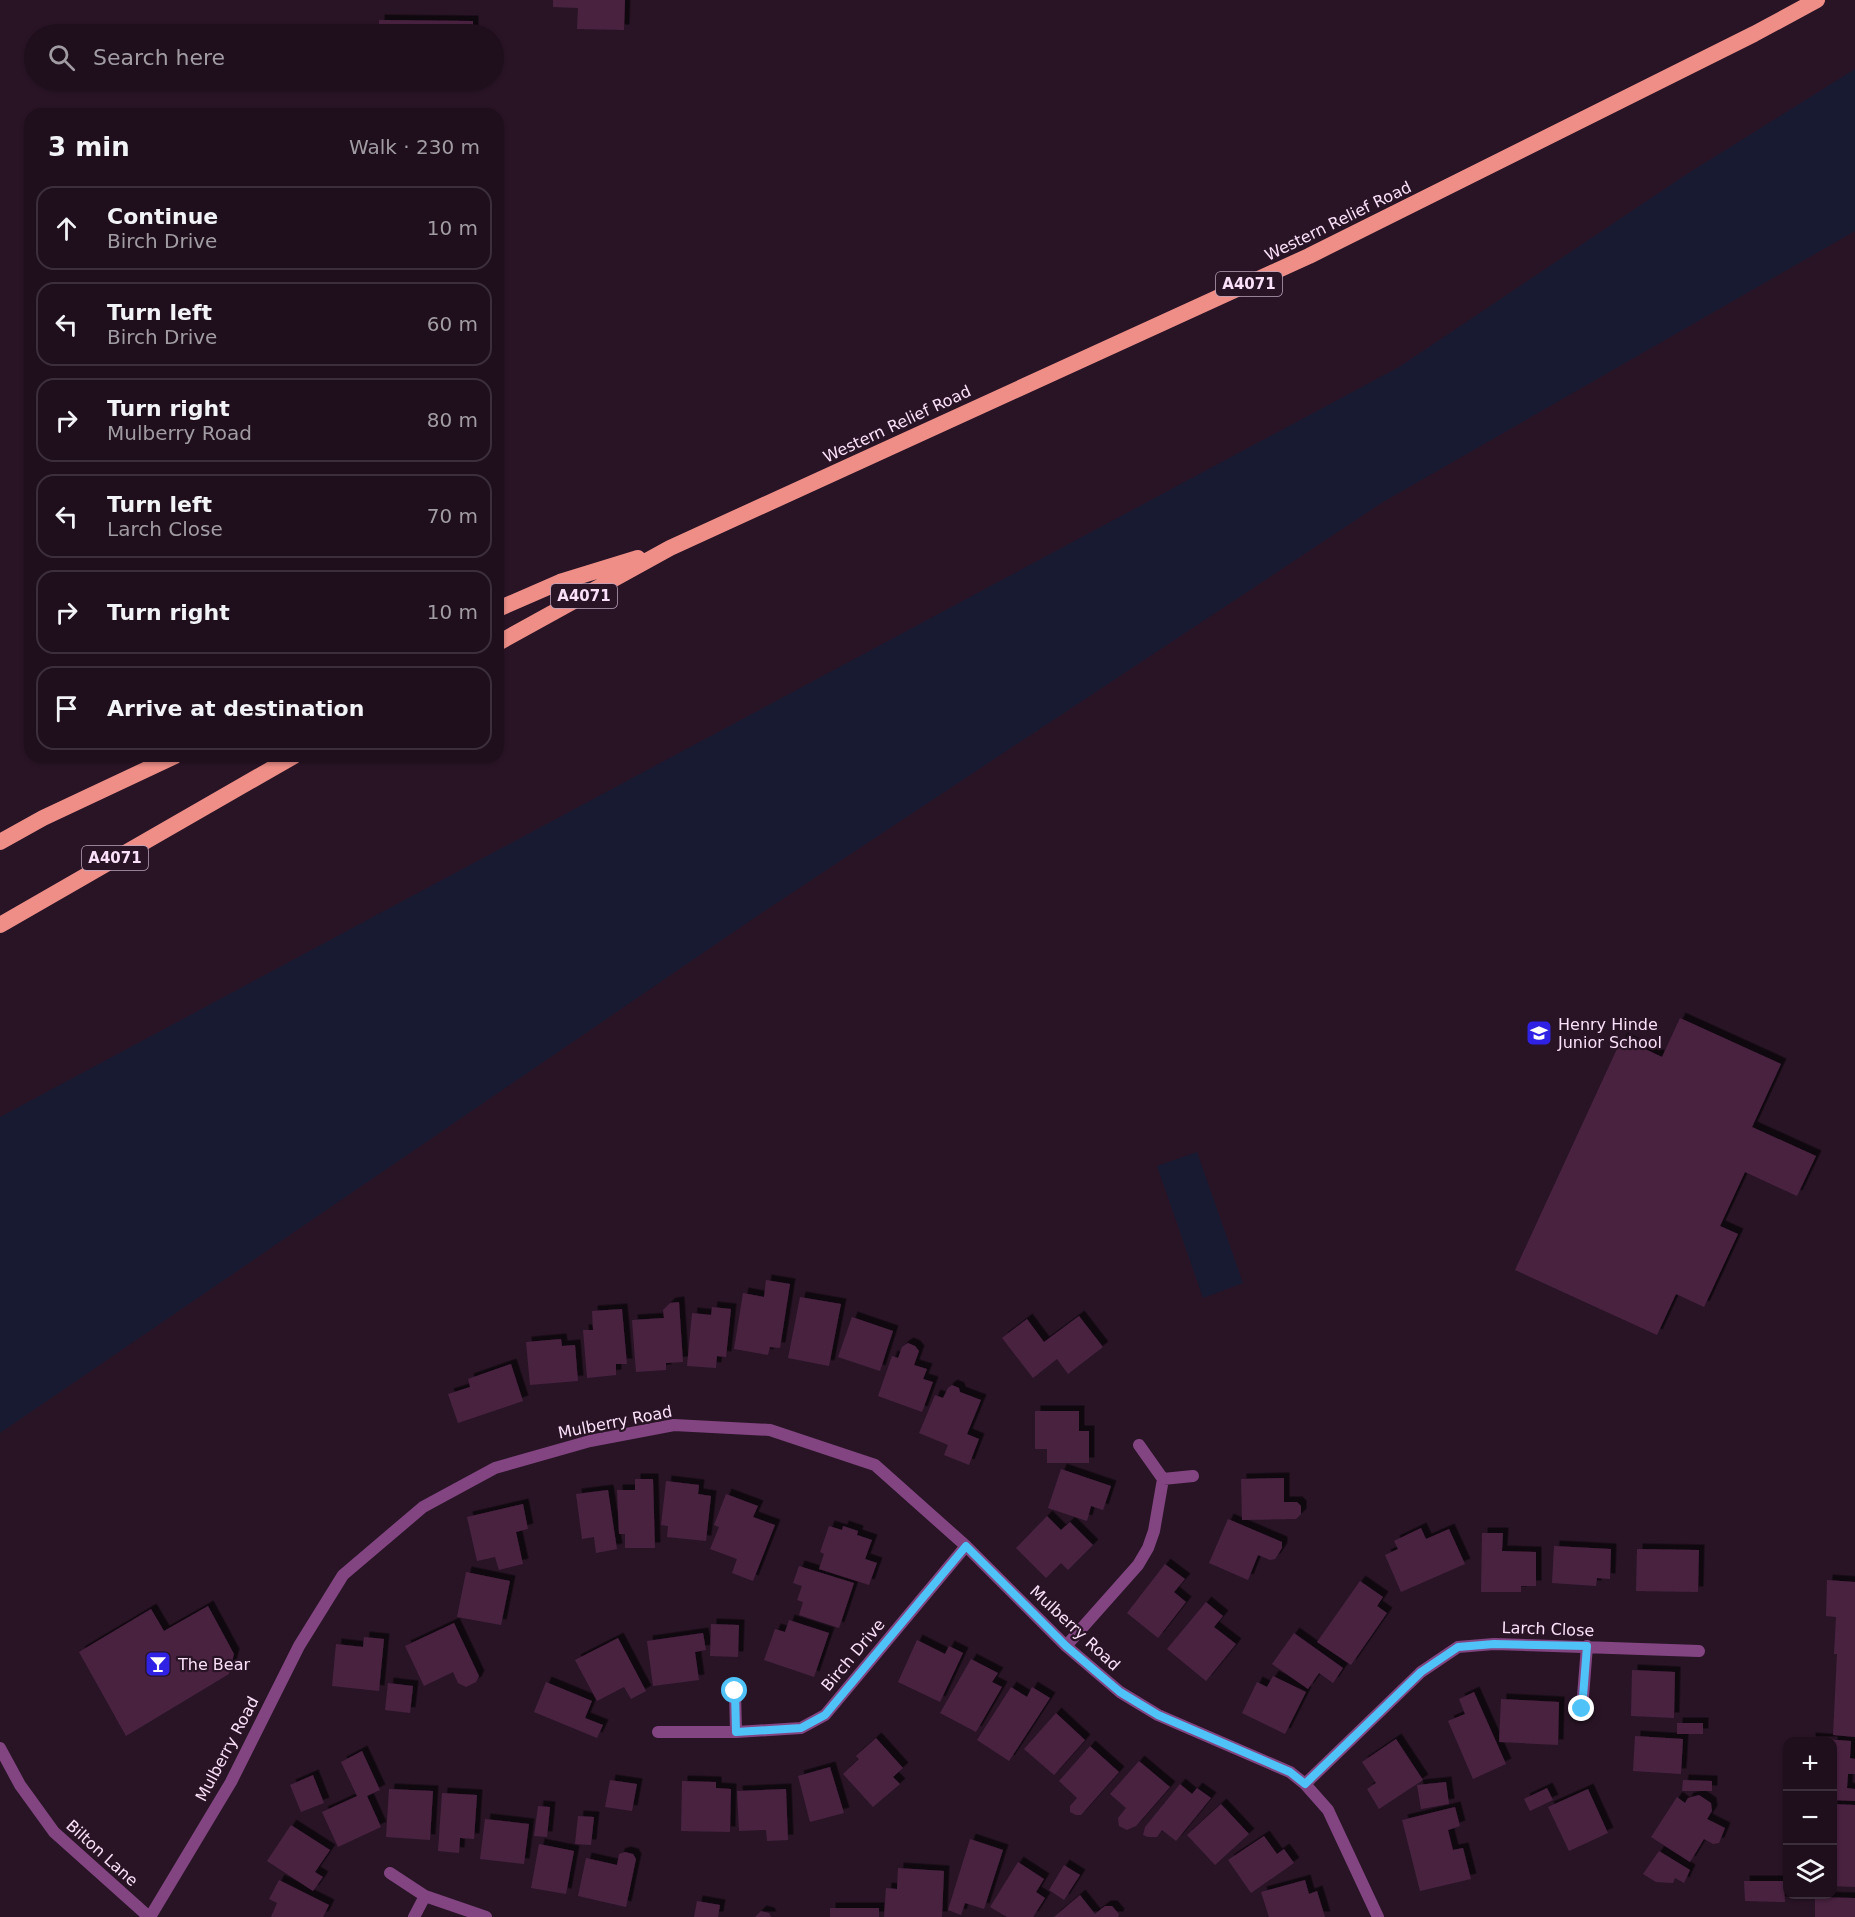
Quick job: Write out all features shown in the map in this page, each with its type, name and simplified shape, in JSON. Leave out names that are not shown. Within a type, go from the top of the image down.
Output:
[{"type":"highway","name":"Western Relief Road","points":[[504,640],[670,548],[1309,256],[1754,34],[1817,0]]},
{"type":"highway","name":"Western Relief Road","points":[[504,606],[561,582],[670,548]]},
{"type":"highway","points":[[0,842],[44,818],[162,762]]},
{"type":"highway","name":"A4071","points":[[0,925],[284,762]]},
{"type":"street","name":"Mulberry Road","points":[[149,1917],[231,1782],[299,1646],[343,1575],[423,1507],[495,1468],[590,1441],[674,1425],[770,1430],[875,1465],[966,1546],[1066,1646],[1120,1692],[1158,1715],[1290,1772],[1305,1784],[1328,1810],[1378,1917]]},
{"type":"street","points":[[1066,1646],[1138,1565],[1148,1548],[1154,1531],[1163,1479],[1139,1445]]},
{"type":"street","points":[[1163,1479],[1193,1476]]},
{"type":"street","name":"Birch Drive","points":[[658,1732],[736,1732],[801,1728],[825,1715],[966,1546]]},
{"type":"street","name":"Larch Close","points":[[1305,1784],[1421,1672],[1458,1647],[1494,1644],[1699,1651]]},
{"type":"street","points":[[1582,1709],[1587,1646]]},
{"type":"street","points":[[735,1691],[736,1732]]},
{"type":"street","name":"Bilton Lane","points":[[0,1748],[20,1785],[54,1832],[149,1917]]},
{"type":"street","points":[[390,1873],[425,1896],[486,1917]]},
{"type":"street","points":[[414,1917],[425,1896]]},
{"type":"shaded area","points":[[1855,69],[1855,231],[1383,502],[766,910],[0,1433],[0,1117],[1399,367],[1687,174]]},
{"type":"shaded area","points":[[1197,1152],[1243,1283],[1203,1298],[1157,1166]]},
{"type":"building","points":[[553,0],[625,0],[624,30],[577,29],[578,8],[553,7]]},
{"type":"building","points":[[379,20],[473,21],[473,24],[379,24]]},
{"type":"building","points":[[1680,1018],[1781,1064],[1752,1127],[1816,1156],[1797,1196],[1745,1172],[1720,1226],[1738,1234],[1704,1307],[1676,1294],[1657,1335],[1515,1270],[1622,1038],[1662,1057]]},
{"type":"building","points":[[766,1280],[790,1284],[780,1348],[770,1347],[768,1355],[734,1349],[743,1293],[764,1297]]},
{"type":"building","points":[[800,1297],[841,1304],[829,1366],[788,1358]]},
{"type":"building","points":[[679,1302],[683,1362],[666,1363],[666,1370],[636,1372],[632,1320],[664,1318],[663,1310],[670,1303]]},
{"type":"building","points":[[712,1307],[731,1309],[726,1357],[717,1356],[716,1368],[687,1366],[692,1313],[711,1315]]},
{"type":"building","points":[[622,1309],[627,1364],[616,1364],[616,1375],[587,1378],[583,1330],[593,1330],[592,1311]]},
{"type":"building","points":[[1079,1316],[1103,1347],[1068,1374],[1057,1359],[1033,1378],[1002,1338],[1027,1319],[1044,1342]]},
{"type":"building","points":[[852,1317],[893,1331],[880,1371],[838,1357]]},
{"type":"building","points":[[561,1339],[562,1346],[575,1345],[578,1381],[530,1385],[526,1342]]},
{"type":"building","points":[[908,1343],[919,1351],[914,1365],[927,1369],[923,1379],[933,1382],[922,1412],[878,1396],[892,1356],[898,1358],[902,1347]]},
{"type":"building","points":[[511,1364],[523,1401],[458,1423],[448,1394],[470,1387],[468,1379]]},
{"type":"building","points":[[952,1385],[959,1388],[960,1392],[981,1400],[967,1434],[979,1439],[969,1465],[944,1455],[948,1445],[919,1433],[935,1395],[943,1398]]},
{"type":"building","points":[[1035,1411],[1079,1411],[1079,1431],[1089,1431],[1089,1463],[1047,1463],[1047,1449],[1035,1449]]},
{"type":"building","points":[[1061,1469],[1111,1486],[1103,1510],[1091,1506],[1087,1521],[1048,1508]]},
{"type":"building","points":[[1284,1478],[1284,1502],[1297,1502],[1301,1506],[1301,1514],[1296,1519],[1242,1520],[1241,1479]]},
{"type":"building","points":[[635,1479],[653,1479],[655,1548],[625,1548],[625,1534],[619,1534],[617,1490],[635,1490]]},
{"type":"building","points":[[666,1481],[699,1485],[698,1494],[711,1496],[706,1541],[667,1537],[668,1526],[661,1525]]},
{"type":"building","points":[[608,1490],[617,1549],[596,1553],[594,1537],[582,1539],[576,1494]]},
{"type":"building","points":[[726,1494],[758,1506],[753,1517],[775,1525],[753,1581],[732,1573],[737,1559],[710,1549],[719,1527],[714,1525]]},
{"type":"building","points":[[523,1504],[528,1529],[516,1532],[523,1564],[499,1570],[495,1557],[477,1561],[467,1517]]},
{"type":"building","points":[[1047,1516],[1061,1530],[1070,1522],[1093,1545],[1068,1570],[1061,1563],[1046,1578],[1016,1548]]},
{"type":"building","points":[[1228,1519],[1282,1542],[1282,1548],[1275,1559],[1270,1560],[1258,1555],[1248,1580],[1209,1563]]},
{"type":"building","points":[[829,1526],[842,1530],[843,1526],[858,1531],[857,1535],[872,1540],[865,1559],[877,1563],[869,1585],[819,1569],[824,1554],[820,1552]]},
{"type":"building","points":[[1421,1528],[1426,1539],[1449,1529],[1465,1564],[1401,1592],[1385,1555],[1398,1549],[1394,1541]]},
{"type":"building","points":[[1482,1533],[1503,1533],[1502,1551],[1536,1552],[1536,1586],[1521,1586],[1521,1592],[1481,1592]]},
{"type":"building","points":[[1554,1546],[1611,1549],[1610,1579],[1597,1578],[1596,1586],[1552,1583]]},
{"type":"building","points":[[1637,1549],[1699,1550],[1698,1592],[1636,1591]]},
{"type":"building","points":[[1165,1564],[1185,1579],[1174,1592],[1186,1602],[1158,1638],[1127,1613]]},
{"type":"building","points":[[799,1566],[854,1583],[839,1628],[799,1615],[803,1602],[797,1600],[802,1586],[793,1583]]},
{"type":"building","points":[[466,1572],[510,1581],[501,1625],[457,1617]]},
{"type":"building","points":[[1827,1580],[1855,1582],[1855,1737],[1833,1735],[1837,1654],[1834,1654],[1836,1617],[1826,1616]]},
{"type":"building","points":[[1360,1581],[1383,1597],[1377,1606],[1387,1613],[1351,1665],[1317,1642]]},
{"type":"building","points":[[1206,1602],[1223,1616],[1214,1627],[1236,1644],[1206,1681],[1167,1649]]},
{"type":"building","name":"The Bear","points":[[208,1606],[234,1654],[229,1674],[126,1736],[79,1652],[151,1609],[164,1631]]},
{"type":"building","points":[[789,1620],[829,1633],[814,1677],[764,1660],[775,1629],[785,1632]]},
{"type":"building","points":[[454,1623],[479,1676],[476,1682],[466,1687],[458,1683],[453,1672],[424,1686],[405,1646]]},
{"type":"building","points":[[711,1624],[739,1625],[738,1657],[710,1656]]},
{"type":"building","points":[[703,1633],[706,1650],[695,1652],[699,1680],[653,1686],[647,1641]]},
{"type":"building","points":[[1294,1633],[1343,1668],[1333,1683],[1319,1673],[1308,1689],[1272,1664]]},
{"type":"building","points":[[364,1637],[384,1639],[379,1691],[332,1686],[336,1644],[363,1647]]},
{"type":"building","points":[[618,1638],[646,1691],[631,1699],[624,1687],[597,1701],[575,1660]]},
{"type":"building","points":[[917,1640],[945,1654],[949,1646],[963,1653],[940,1702],[898,1682]]},
{"type":"building","points":[[971,1659],[998,1673],[992,1682],[1002,1687],[976,1732],[940,1713]]},
{"type":"building","points":[[1632,1670],[1675,1672],[1674,1718],[1631,1716]]},
{"type":"building","points":[[1273,1676],[1306,1692],[1285,1734],[1242,1713],[1257,1682],[1267,1687]]},
{"type":"building","points":[[546,1682],[592,1701],[585,1718],[603,1725],[597,1738],[534,1712]]},
{"type":"building","points":[[388,1683],[413,1686],[410,1713],[385,1710]]},
{"type":"building","points":[[1011,1687],[1027,1697],[1032,1687],[1050,1698],[1009,1761],[977,1740]]},
{"type":"building","points":[[1474,1692],[1506,1764],[1473,1779],[1448,1721],[1465,1714],[1459,1699]]},
{"type":"building","points":[[1501,1699],[1559,1702],[1558,1745],[1499,1742]]},
{"type":"building","points":[[1056,1713],[1085,1740],[1054,1775],[1024,1749]]},
{"type":"building","points":[[1677,1723],[1703,1723],[1703,1734],[1677,1734]]},
{"type":"building","points":[[1635,1736],[1683,1739],[1681,1774],[1633,1771]]},
{"type":"building","points":[[876,1738],[903,1768],[893,1777],[900,1784],[873,1807],[843,1774],[859,1759],[856,1756]]},
{"type":"building","points":[[1396,1739],[1423,1780],[1379,1809],[1367,1789],[1376,1783],[1362,1762]]},
{"type":"building","points":[[1837,1740],[1851,1741],[1850,1758],[1855,1759],[1855,1774],[1848,1774],[1847,1788],[1855,1789],[1855,1801],[1837,1800]]},
{"type":"building","points":[[1090,1746],[1119,1772],[1081,1815],[1076,1815],[1070,1812],[1070,1806],[1077,1798],[1059,1781]]},
{"type":"building","points":[[362,1751],[380,1790],[367,1796],[381,1827],[338,1847],[322,1812],[357,1796],[341,1762]]},
{"type":"building","points":[[1139,1761],[1170,1787],[1136,1826],[1127,1830],[1119,1826],[1118,1818],[1126,1808],[1110,1794]]},
{"type":"building","points":[[830,1767],[844,1813],[810,1822],[798,1776]]},
{"type":"building","points":[[313,1775],[324,1803],[301,1812],[290,1785]]},
{"type":"building","points":[[610,1780],[637,1784],[632,1811],[605,1807]]},
{"type":"building","points":[[1683,1780],[1712,1781],[1712,1791],[1682,1791]]},
{"type":"building","points":[[682,1781],[716,1782],[716,1788],[731,1789],[730,1832],[681,1831]]},
{"type":"building","points":[[1446,1782],[1449,1804],[1421,1809],[1417,1785]]},
{"type":"building","points":[[1180,1784],[1192,1794],[1197,1788],[1211,1798],[1176,1841],[1162,1830],[1157,1837],[1143,1835],[1145,1827]]},
{"type":"building","points":[[1547,1788],[1553,1800],[1530,1811],[1524,1799]]},
{"type":"building","points":[[389,1789],[433,1791],[430,1840],[386,1837]]},
{"type":"building","points":[[786,1789],[788,1840],[767,1841],[766,1830],[739,1831],[737,1791]]},
{"type":"building","points":[[1588,1789],[1608,1833],[1569,1851],[1548,1807]]},
{"type":"building","points":[[442,1793],[477,1795],[474,1839],[460,1838],[459,1853],[438,1851]]},
{"type":"building","points":[[1699,1795],[1711,1803],[1712,1811],[1707,1819],[1725,1828],[1719,1843],[1713,1844],[1704,1839],[1690,1862],[1651,1837],[1677,1797],[1685,1803],[1688,1798]]},
{"type":"building","points":[[1221,1804],[1249,1834],[1215,1865],[1187,1835]]},
{"type":"building","points":[[1837,1804],[1855,1805],[1855,1887],[1837,1886]]},
{"type":"building","points":[[538,1806],[550,1807],[547,1837],[534,1836]]},
{"type":"building","points":[[1455,1807],[1460,1826],[1448,1830],[1453,1850],[1463,1848],[1471,1879],[1420,1891],[1402,1820]]},
{"type":"building","points":[[578,1816],[594,1817],[591,1845],[575,1844]]},
{"type":"building","points":[[485,1819],[529,1824],[524,1864],[480,1859]]},
{"type":"building","points":[[291,1825],[330,1850],[315,1872],[323,1877],[313,1891],[267,1861]]},
{"type":"building","points":[[1264,1836],[1277,1854],[1284,1849],[1294,1863],[1251,1893],[1228,1860]]},
{"type":"building","points":[[970,1839],[1003,1850],[984,1909],[965,1903],[961,1915],[948,1910]]},
{"type":"building","points":[[539,1844],[574,1851],[566,1894],[531,1888]]},
{"type":"building","points":[[1659,1851],[1690,1870],[1684,1883],[1675,1878],[1673,1883],[1656,1882],[1643,1874]]},
{"type":"building","points":[[625,1852],[633,1854],[636,1859],[626,1907],[578,1896],[586,1858],[617,1865],[619,1854]]},
{"type":"building","points":[[1018,1862],[1044,1879],[1036,1892],[1045,1898],[1033,1917],[1007,1917],[990,1907]]},
{"type":"building","points":[[1064,1865],[1080,1875],[1064,1900],[1049,1890]]},
{"type":"building","points":[[898,1868],[944,1871],[942,1917],[884,1917],[886,1888],[897,1889]]},
{"type":"building","points":[[279,1880],[329,1905],[323,1917],[271,1917],[277,1903],[269,1899]]},
{"type":"building","points":[[1305,1880],[1309,1894],[1317,1891],[1325,1917],[1269,1917],[1261,1892]]},
{"type":"building","points":[[1744,1881],[1783,1881],[1785,1902],[1745,1901]]},
{"type":"building","points":[[1080,1895],[1095,1914],[1105,1906],[1112,1906],[1119,1914],[1118,1917],[1054,1917]]},
{"type":"building","points":[[1855,1898],[1855,1917],[1815,1917],[1815,1899]]},
{"type":"building","points":[[697,1901],[720,1905],[718,1917],[694,1917]]},
{"type":"building","points":[[830,1908],[879,1908],[879,1917],[830,1917]]},
{"type":"building","points":[[761,1911],[769,1913],[771,1917],[755,1917]]},
{"type":"place","name":"Henry Hinde Junior School","points":[[1539,1033]]},
{"type":"place","name":"The Bear","points":[[158,1664]]},
{"type":"route","points":[[735,1691],[736,1732],[801,1728],[825,1715],[966,1546],[1066,1646],[1120,1692],[1158,1715],[1290,1772],[1305,1784],[1421,1672],[1458,1647],[1494,1644],[1587,1646],[1582,1709]]}]
